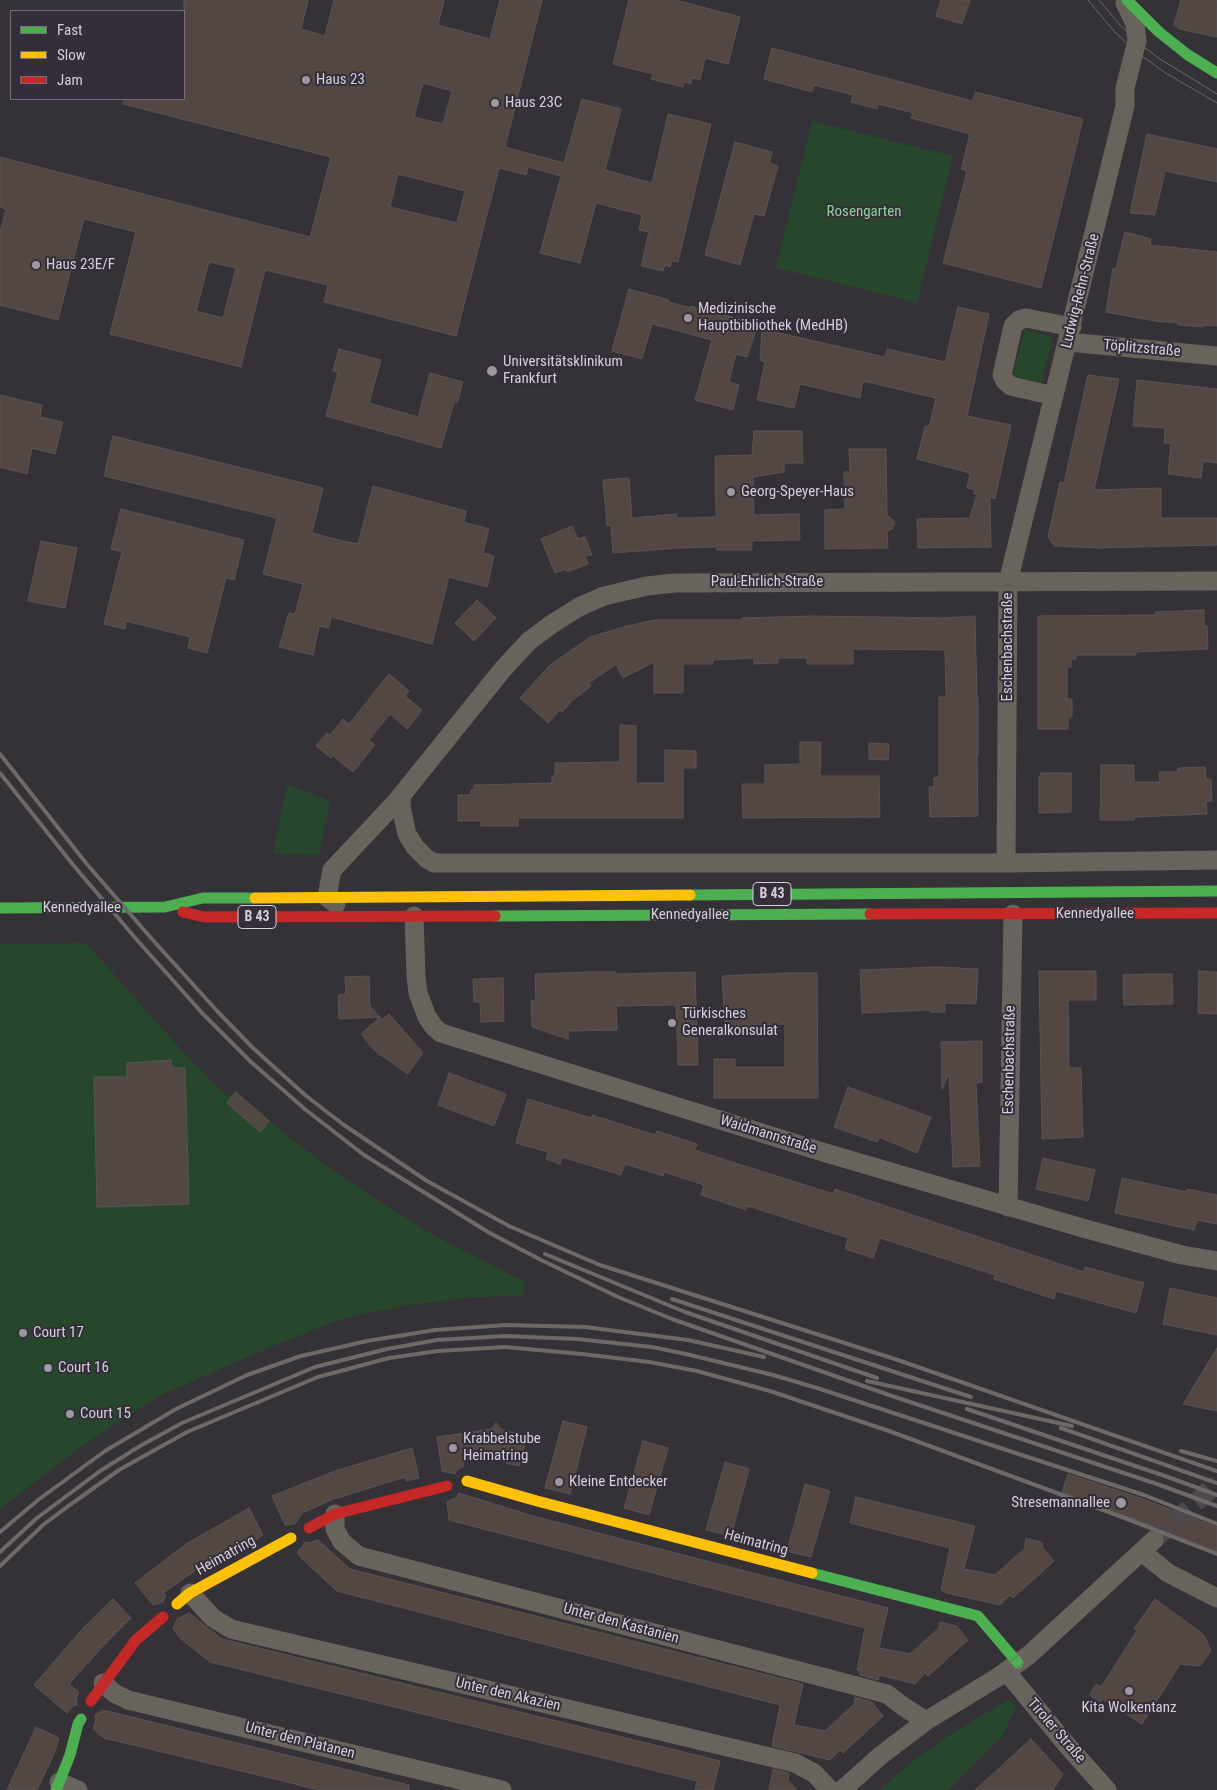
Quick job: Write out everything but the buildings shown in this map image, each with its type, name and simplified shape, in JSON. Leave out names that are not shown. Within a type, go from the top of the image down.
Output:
[{"type":"main road","points":[[1125,0],[1159,32],[1188,55],[1217,73]]},
{"type":"main road","name":"Kennedyallee","points":[[0,908],[164,907],[203,898],[1217,891]]},
{"type":"main road","name":"Kennedyallee","points":[[164,907],[204,917],[1217,913]]},
{"type":"main road","name":"Heimatring","points":[[467,1481],[546,1504],[978,1616],[1012,1667]]},
{"type":"main road","points":[[309,1528],[335,1514],[447,1486]]},
{"type":"main road","name":"Heimatring","points":[[183,1598],[291,1538]]},
{"type":"main road","points":[[91,1701],[136,1640],[163,1616]]},
{"type":"main road","points":[[58,1786],[81,1719]]},
{"type":"street","name":"Ludwig-Rehn-Straße","points":[[1008,582],[1126,106],[1125,88],[1137,41],[1135,24],[1125,0]]},
{"type":"street","name":"Töplitzstraße","points":[[1054,396],[1011,386],[1002,375],[1013,326],[1019,320],[1026,318],[1070,334],[1217,356]]},
{"type":"street","name":"Paul-Ehrlich-Straße","points":[[327,897],[330,875],[335,867],[402,794],[520,650],[539,633],[561,618],[579,607],[604,596],[647,586],[675,583],[1217,580]]},
{"type":"street","name":"Eschenbachstraße","points":[[1006,863],[1008,582]]},
{"type":"street","points":[[402,794],[402,814],[410,841],[421,854],[434,863],[1006,863],[1217,860]]},
{"type":"street","points":[[327,897],[351,917]]},
{"type":"street","name":"Eschenbachstraße","points":[[1008,1207],[1013,914]]},
{"type":"street","name":"Waidmannstraße","points":[[414,916],[415,968],[418,993],[427,1016],[434,1027],[441,1033],[814,1150],[1008,1207],[1182,1255],[1217,1261]]},
{"type":"street","name":"Unter den Kastanien","points":[[335,1514],[335,1529],[342,1542],[359,1556],[887,1694],[904,1708],[926,1721]]},
{"type":"street","points":[[842,1790],[880,1756],[926,1721],[1012,1667],[1148,1546],[1168,1573],[1217,1598]]},
{"type":"street","name":"Unter den Akazien","points":[[183,1598],[231,1629],[795,1763],[814,1773],[830,1790]]},
{"type":"street","name":"Tiroler Straße","points":[[1012,1667],[1060,1737],[1107,1790]]},
{"type":"street","name":"Unter den Platanen","points":[[103,1683],[114,1693],[128,1700],[502,1790]]},
{"type":"street","points":[[58,1786],[78,1790]]},
{"type":"green space","name":"Rosengarten","points":[[812,121],[953,156],[917,303],[776,268]]},
{"type":"green space","points":[[1025,330],[1053,337],[1041,383],[1013,376]]},
{"type":"green space","points":[[287,784],[330,801],[319,855],[273,853]]},
{"type":"green space","points":[[86,943],[184,1053],[228,1097],[236,1092],[295,1142],[348,1181],[435,1236],[525,1282],[524,1295],[464,1298],[403,1306],[344,1318],[266,1349],[159,1396],[85,1444],[6,1504],[0,1511],[0,944]]},
{"type":"green space","points":[[1009,1699],[1016,1708],[1003,1735],[948,1790],[880,1790],[908,1765],[948,1736]]},
{"type":"tunnel","points":[[1154,1540],[1217,1483]]},
{"type":"tram line","points":[[1088,0],[1113,30],[1135,51],[1164,72],[1217,103]]},
{"type":"tram line","points":[[1099,0],[1120,25],[1145,48],[1217,94]]},
{"type":"tram line","points":[[835,1790],[883,1748],[927,1715],[995,1673],[1031,1646],[1150,1538]]},
{"type":"tram line","points":[[848,1790],[890,1753],[932,1722],[1000,1681],[1038,1653],[1156,1546]]},
{"type":"railway","points":[[0,754],[86,863],[151,938],[253,1048],[305,1095],[344,1125],[427,1181],[509,1226],[600,1265],[898,1360],[1217,1471]]},
{"type":"railway","points":[[0,773],[74,866],[137,940],[203,1014],[251,1062],[306,1110],[364,1155],[488,1232],[618,1297],[672,1319],[1217,1506]]},
{"type":"railway","points":[[545,1254],[685,1312],[877,1378]]},
{"type":"railway","points":[[672,1299],[971,1397]]},
{"type":"railway","points":[[0,1532],[38,1500],[105,1451],[176,1409],[247,1375],[301,1356],[367,1341],[435,1330],[506,1325],[585,1327],[688,1340],[764,1357]]},
{"type":"railway","points":[[0,1552],[37,1518],[100,1471],[182,1423],[315,1367],[387,1349],[437,1340],[505,1336],[577,1339],[652,1347],[773,1375],[1144,1495],[1217,1524]]},
{"type":"railway","points":[[0,1566],[43,1525],[67,1507],[119,1470],[187,1432],[318,1377],[389,1358],[438,1351],[505,1347],[649,1362],[697,1371],[770,1391],[889,1431],[1217,1554]]},
{"type":"railway","points":[[867,1381],[1072,1426]]},
{"type":"railway","points":[[967,1409],[1217,1495]]},
{"type":"railway","points":[[1061,1428],[1217,1483]]},
{"type":"railway","points":[[1181,1451],[1217,1461]]},
{"type":"traffic: fast","points":[[1127,0],[1159,32],[1188,55],[1217,73]]},
{"type":"traffic: fast","points":[[690,895],[1217,891]]},
{"type":"traffic: fast","points":[[0,908],[165,907],[203,898],[255,898]]},
{"type":"traffic: fast","points":[[495,916],[870,914]]},
{"type":"traffic: fast","points":[[812,1573],[978,1616],[1018,1663]]},
{"type":"traffic: fast","points":[[56,1790],[70,1755],[81,1719]]},
{"type":"traffic: slow","points":[[255,898],[690,895]]},
{"type":"traffic: slow","points":[[467,1481],[812,1573]]},
{"type":"traffic: slow","points":[[177,1604],[190,1593],[291,1538]]},
{"type":"traffic: jam","points":[[183,912],[204,917],[495,916]]},
{"type":"traffic: jam","points":[[870,914],[1217,913]]},
{"type":"traffic: jam","points":[[309,1528],[335,1514],[447,1486]]},
{"type":"traffic: jam","points":[[91,1701],[136,1640],[163,1617]]},
{"type":"place","name":"Haus 23","points":[[306,80]]},
{"type":"place","name":"Haus 23C","points":[[495,103]]},
{"type":"place","name":"Haus 23E/F","points":[[36,265]]},
{"type":"place","name":"Medizinische Hauptbibliothek (MedHB)","points":[[688,318]]},
{"type":"place","name":"Universitätsklinikum Frankfurt","points":[[492,371]]},
{"type":"place","name":"Georg-Speyer-Haus","points":[[731,492]]},
{"type":"place","name":"Türkisches Generalkonsulat","points":[[672,1023]]},
{"type":"place","name":"Court 17","points":[[23,1333]]},
{"type":"place","name":"Court 16","points":[[48,1368]]},
{"type":"place","name":"Court 15","points":[[70,1414]]},
{"type":"place","name":"Krabbelstube Heimatring","points":[[453,1448]]},
{"type":"place","name":"Kleine Entdecker","points":[[559,1482]]},
{"type":"place","name":"Stresemannallee","points":[[1121,1503]]},
{"type":"place","name":"Kita Wolkentanz","points":[[1129,1691]]}]
